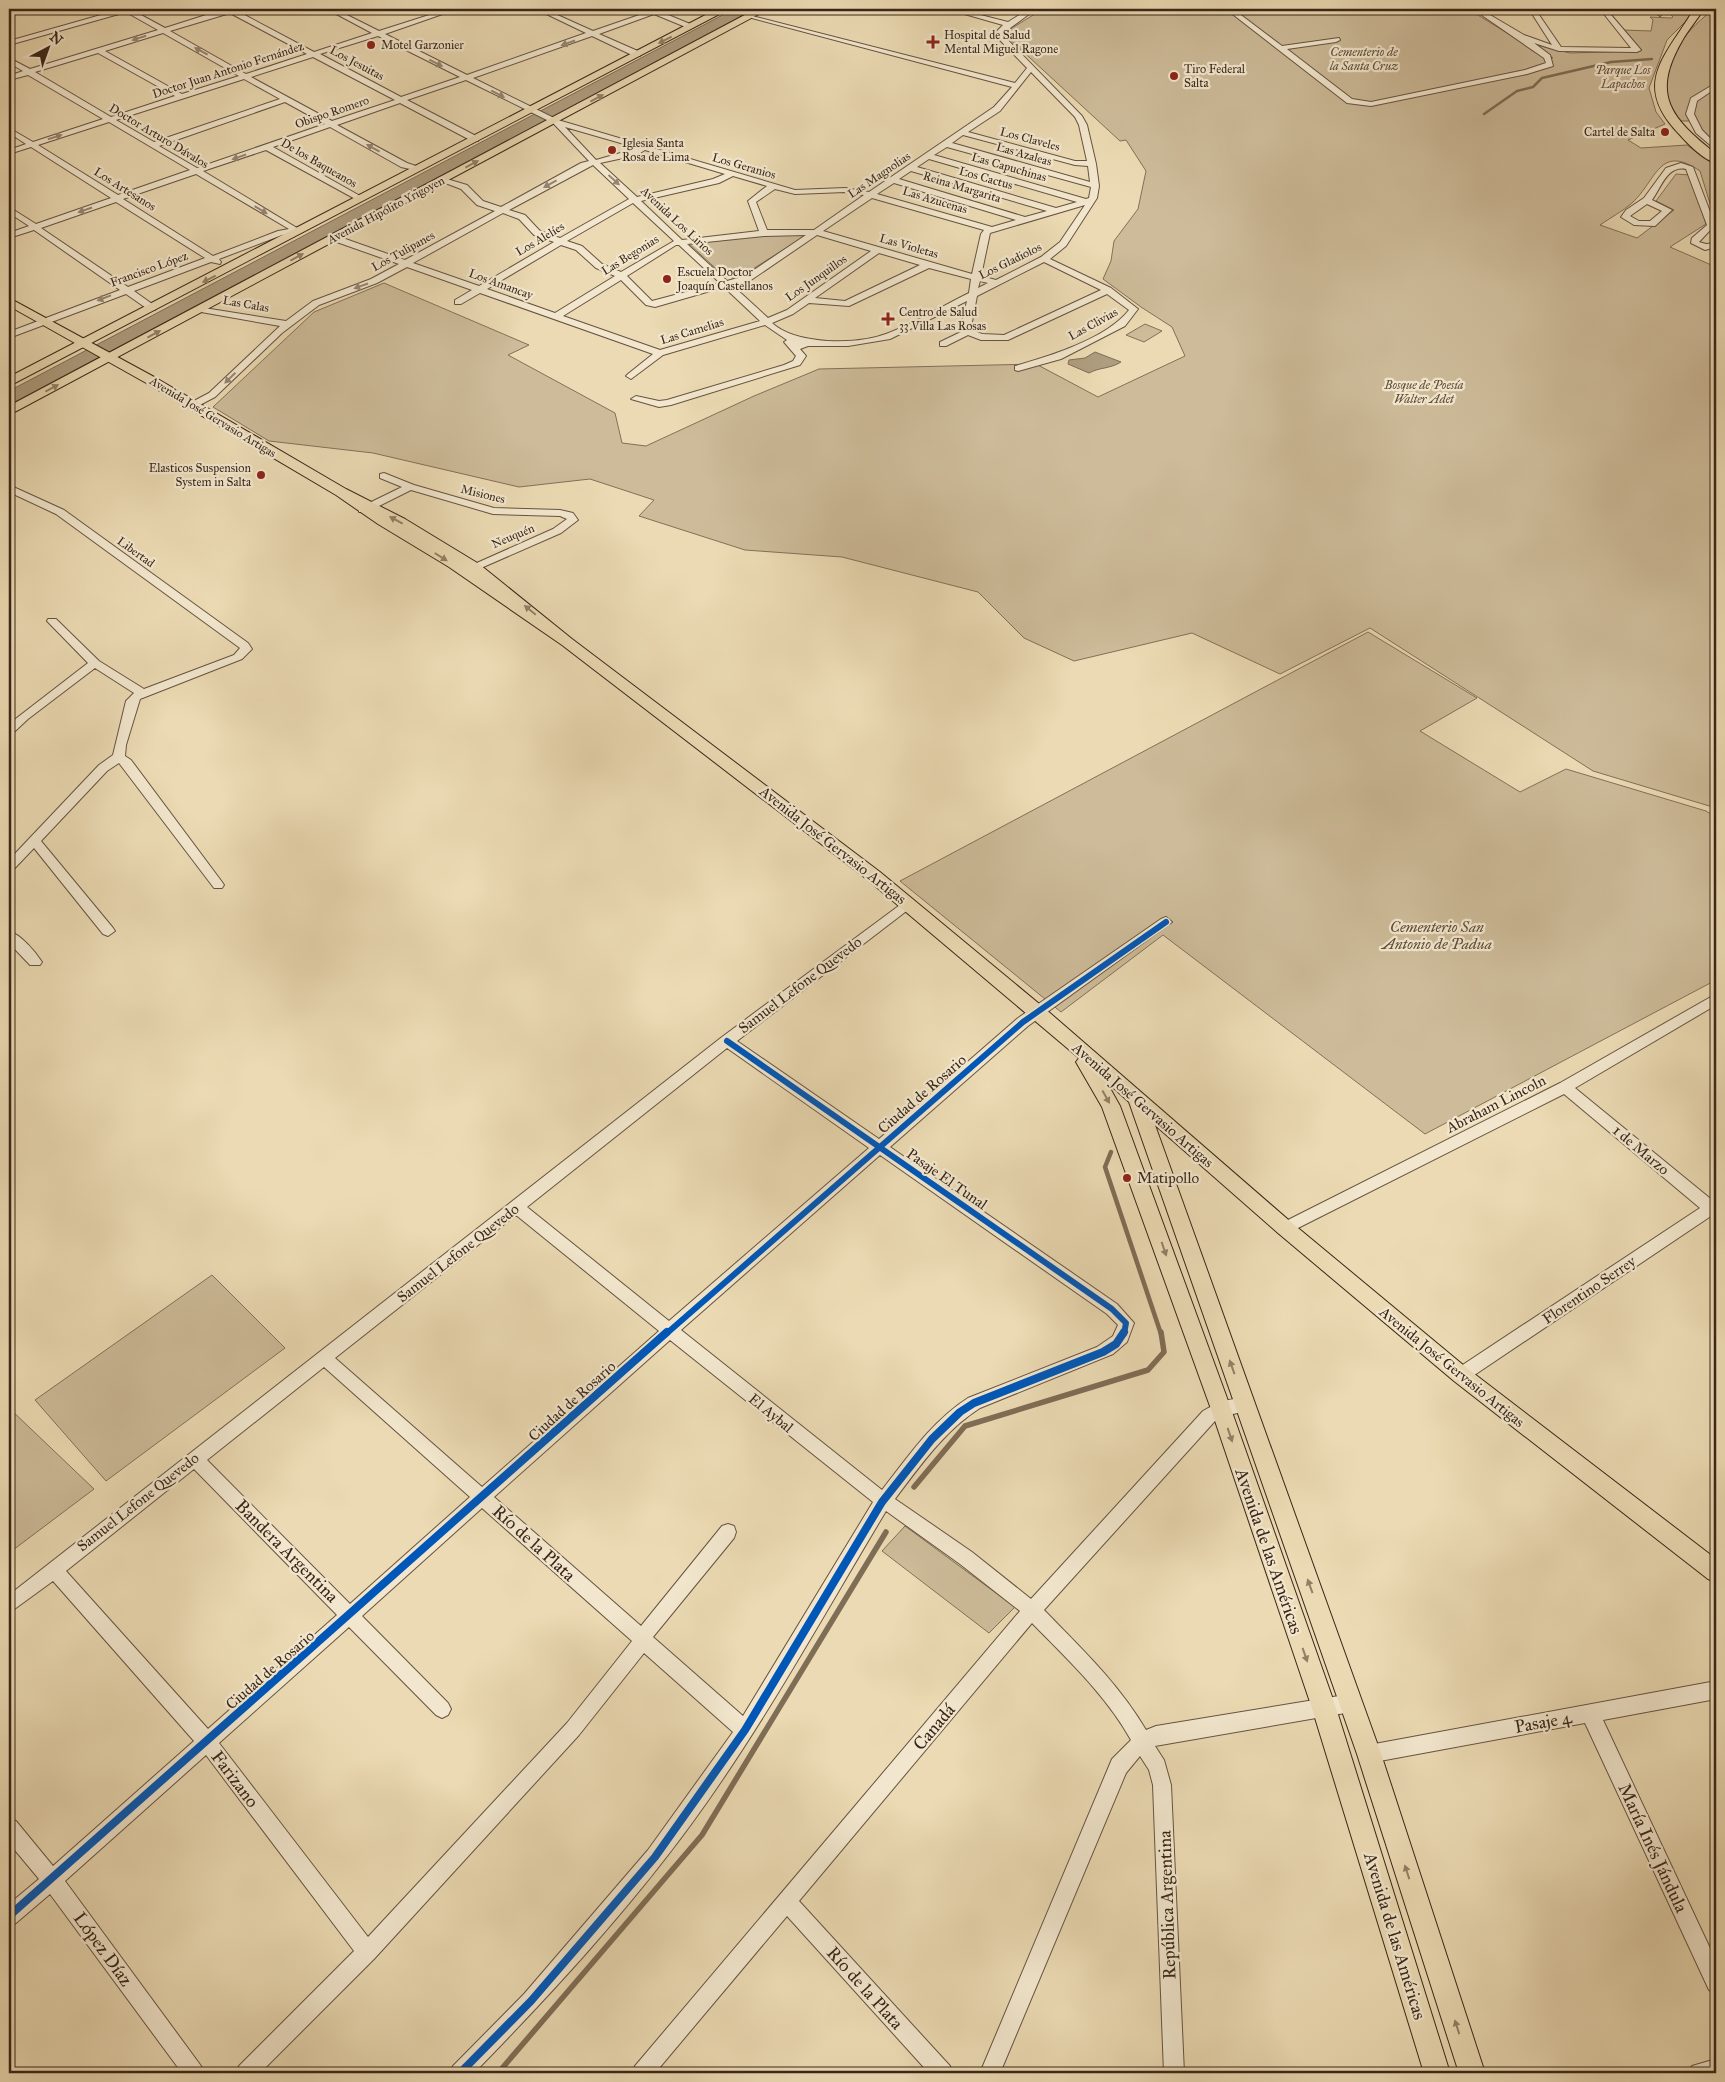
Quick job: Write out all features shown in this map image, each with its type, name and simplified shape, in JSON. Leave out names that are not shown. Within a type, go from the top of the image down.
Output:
[{"type":"highway","name":"Avenida Hipólito Yrigoyen","points":[[9,382],[724,9]]},
{"type":"highway","name":"Avenida Hipólito Yrigoyen","points":[[9,411],[763,9]]},
{"type":"highway","points":[[1700,9],[1671,51],[1659,84],[1659,96],[1664,108],[1677,126],[1716,160]]},
{"type":"highway","points":[[535,131],[548,130],[567,134]]},
{"type":"main road","name":"Avenida José Gervasio Artigas","points":[[9,301],[111,357],[367,508],[444,547],[470,569],[908,903],[1038,1011],[1137,1100],[1285,1228],[1461,1375],[1716,1572]]},
{"type":"main road","name":"Avenida de las Américas","points":[[1070,1041],[1095,1077],[1111,1106],[1220,1409],[1324,1708],[1437,2073]]},
{"type":"main road","name":"Avenida de las Américas","points":[[1137,1100],[1369,1754],[1472,2073]]},
{"type":"street","points":[[9,12],[21,9]]},
{"type":"street","points":[[9,43],[126,9],[404,165],[416,169]]},
{"type":"street","points":[[9,78],[232,9]]},
{"type":"street","name":"Los Jesuitas","points":[[232,9],[475,139]]},
{"type":"street","points":[[331,9],[554,121]]},
{"type":"street","name":"Doctor Juan Antonio Fernández","points":[[9,152],[454,9]]},
{"type":"street","points":[[539,9],[636,54]]},
{"type":"street","points":[[646,9],[691,26]]},
{"type":"street","name":"Obispo Romero","points":[[9,236],[663,9]]},
{"type":"street","points":[[950,9],[1009,24],[1033,9]]},
{"type":"street","points":[[1229,9],[1350,101],[1366,104],[1527,72],[1550,64],[1550,60],[1540,51],[1476,9]]},
{"type":"street","points":[[1532,9],[1559,49]]},
{"type":"street","points":[[1521,37],[1559,49],[1637,50],[1603,9]]},
{"type":"street","points":[[750,16],[1018,86]]},
{"type":"street","name":"Los Gladiolos","points":[[796,348],[815,342],[848,343],[887,336],[1044,259],[1063,244],[1095,186],[1083,125],[1078,116],[998,34],[1009,24]]},
{"type":"street","points":[[1281,48],[1336,40]]},
{"type":"street","points":[[98,50],[180,96]]},
{"type":"street","name":"Doctor Arturo Dávalos","points":[[9,60],[298,231]]},
{"type":"street","name":"Las Magnolias","points":[[621,275],[652,304],[748,278],[1003,104],[1032,67]]},
{"type":"street","points":[[1716,85],[1694,100],[1690,114],[1699,131],[1716,148]]},
{"type":"street","points":[[152,145],[286,99]]},
{"type":"street","name":"Avenida Los Lirios","points":[[554,121],[594,162],[766,322],[779,333],[793,339],[815,342]]},
{"type":"street","name":"Los Geranios","points":[[554,121],[801,193],[845,190],[873,194]]},
{"type":"street","name":"Los Artesanos","points":[[9,130],[229,268]]},
{"type":"street","name":"Los Claveles","points":[[963,132],[1075,163],[1092,164]]},
{"type":"street","name":"Las Azaleas","points":[[946,144],[1095,186]]},
{"type":"street","name":"De los Baqueanos","points":[[267,147],[359,199]]},
{"type":"street","name":"Los Tulipanes","points":[[193,405],[212,395],[287,324],[316,303],[374,281],[584,165],[634,153],[644,148]]},
{"type":"street","name":"Las Capuchinas","points":[[928,156],[1088,201]]},
{"type":"street","points":[[1646,200],[1669,168],[1676,165],[1690,167],[1711,225],[1706,232],[1695,240],[1695,243],[1705,247],[1716,245]]},
{"type":"street","name":"Los Cactus","points":[[911,168],[1054,210]]},
{"type":"street","name":"Los Alelíes","points":[[458,302],[627,202],[716,182],[731,174]]},
{"type":"street","points":[[443,179],[464,187],[480,202],[522,217],[537,233],[579,248],[599,266],[621,275]]},
{"type":"street","points":[[845,190],[890,182]]},
{"type":"street","name":"Reina Margarita","points":[[890,182],[1023,219]]},
{"type":"street","points":[[764,233],[752,201],[773,186]]},
{"type":"street","name":"Las Azucenas","points":[[873,194],[990,229]]},
{"type":"street","points":[[968,332],[966,327],[968,310],[977,278],[985,234],[990,229],[1088,201]]},
{"type":"street","points":[[9,209],[152,308]]},
{"type":"street","name":"Francisco López","points":[[9,335],[281,233],[298,231]]},
{"type":"street","name":"Las Begonias","points":[[554,316],[672,244],[680,241],[764,233],[817,232]]},
{"type":"street","name":"Las Violetas","points":[[817,232],[927,265],[995,282]]},
{"type":"street","name":"Los Amancay","points":[[334,238],[660,353]]},
{"type":"street","name":"Los Junquillos","points":[[766,322],[790,312],[878,250]]},
{"type":"street","name":"Las Clivias","points":[[1018,368],[1050,361],[1126,321],[1134,310],[1134,307],[1108,290],[1044,259]]},
{"type":"street","points":[[807,300],[846,304],[927,265]]},
{"type":"street","points":[[943,344],[968,332],[981,337],[998,339],[1015,334],[1108,290]]},
{"type":"street","points":[[949,305],[968,310]]},
{"type":"street","name":"Las Calas","points":[[201,308],[287,324]]},
{"type":"street","name":"Las Camelias","points":[[630,376],[660,353],[766,322]]},
{"type":"street","points":[[636,398],[659,404],[668,403],[787,367],[800,359],[800,352],[779,333]]},
{"type":"street","name":"Misiones","points":[[384,476],[410,487],[503,513],[564,514],[572,518],[570,524]]},
{"type":"street","points":[[367,508],[410,487]]},
{"type":"street","name":"Libertad","points":[[9,488],[60,512],[244,645],[246,649],[238,657],[143,693]]},
{"type":"street","name":"Neuquén","points":[[470,569],[570,524]]},
{"type":"street","points":[[52,621],[95,663],[143,693],[132,701],[120,745],[119,757]]},
{"type":"street","points":[[9,730],[24,716],[95,663]]},
{"type":"street","points":[[9,867],[102,768],[119,757]]},
{"type":"street","points":[[119,757],[127,763],[218,885]]},
{"type":"street","points":[[33,841],[43,848],[108,931]]},
{"type":"street","name":"Samuel Lefone Quevedo","points":[[9,1606],[194,1458],[727,1041],[908,903]]},
{"type":"street","name":"Ciudad de Rosario","points":[[9,1916],[52,1880],[669,1332],[1038,1011],[1166,922]]},
{"type":"street","points":[[9,936],[28,953],[34,962]]},
{"type":"street","name":"Abraham Lincoln","points":[[1285,1228],[1565,1087],[1716,1000]]},
{"type":"street","name":"Pasaje El Tunal","points":[[727,1041],[1112,1309],[1126,1323],[1122,1340],[1103,1352],[974,1403],[960,1412],[932,1439],[882,1502]]},
{"type":"street","name":"1 de Marzo","points":[[1565,1087],[1715,1208]]},
{"type":"street","name":"El Aybal","points":[[517,1207],[669,1332],[882,1502],[966,1558],[1032,1610]]},
{"type":"street","name":"Florentino Serrey","points":[[1461,1375],[1715,1208]]},
{"type":"street","name":"Río de la Plata","points":[[323,1357],[745,1730]]},
{"type":"street","points":[[1220,1409],[1245,1405]]},
{"type":"street","name":"Canadá","points":[[642,2073],[1032,1610],[1203,1423],[1220,1409]]},
{"type":"street","name":"Bandera Argentina","points":[[194,1458],[442,1709]]},
{"type":"street","points":[[460,2073],[531,2001],[655,1857],[687,1814],[745,1730],[882,1502]]},
{"type":"street","points":[[246,2073],[367,1952],[573,1729],[632,1657],[651,1625],[728,1532]]},
{"type":"street","name":"Farizano","points":[[53,1569],[207,1742],[367,1952]]},
{"type":"street","name":"República Argentina","points":[[1032,1610],[1102,1683],[1126,1713],[1157,1767],[1162,1785],[1174,2073]]},
{"type":"street","name":"Pasaje 4","points":[[1369,1754],[1716,1690]]},
{"type":"street","points":[[990,2073],[1119,1766],[1129,1752],[1143,1741],[1156,1735],[1351,1703]]},
{"type":"street","name":"María Inés Jándula","points":[[1590,1713],[1716,1983]]},
{"type":"street","name":"López Díaz","points":[[9,1828],[52,1880],[194,2073]]},
{"type":"street","name":"Río de la Plata","points":[[787,1902],[943,2073]]},
{"type":"street","points":[[1699,2073],[1716,2069]]},
{"type":"green space","name":"Bosque de Poesía Walter Adet","points":[[1043,9],[1468,9],[1543,55],[1553,58],[1537,45],[1570,53],[1639,51],[1623,30],[1651,31],[1653,20],[1650,17],[1673,17],[1666,9],[1695,9],[1690,17],[1667,40],[1649,88],[1656,112],[1665,124],[1628,140],[1641,148],[1687,145],[1716,166],[1716,223],[1700,171],[1686,163],[1676,161],[1667,163],[1660,168],[1632,203],[1600,225],[1637,238],[1674,210],[1656,201],[1676,174],[1690,175],[1706,224],[1670,247],[1716,267],[1716,808],[1593,771],[1370,628],[1280,674],[1192,633],[1074,661],[1024,638],[978,592],[842,557],[745,550],[639,516],[654,500],[590,479],[519,487],[373,453],[269,441],[213,407],[314,312],[384,283],[529,345],[508,355],[615,413],[622,443],[646,446],[754,396],[819,369],[1036,364],[1098,397],[1185,356],[1172,327],[1103,279],[1111,261],[1114,241],[1138,209],[1146,171],[1126,140],[1120,141],[1005,35],[1007,31]]},
{"type":"green space","points":[[1716,9],[1716,145],[1691,121],[1678,121],[1668,102],[1664,89],[1668,65],[1673,54],[1696,24]]},
{"type":"green space","points":[[810,233],[737,279],[724,276],[688,243]]},
{"type":"green space","points":[[1145,324],[1162,331],[1144,342],[1126,335]]},
{"type":"green space","name":"Cementerio San Antonio de Padua","points":[[1368,632],[1477,698],[1420,731],[1520,792],[1566,769],[1706,811],[1716,817],[1716,980],[1425,1134],[1163,935],[1061,1012],[900,881]]},
{"type":"green space","points":[[212,1275],[285,1348],[106,1481],[35,1400]]},
{"type":"green space","points":[[9,1408],[94,1489],[9,1553]]},
{"type":"green space","points":[[905,1526],[1015,1607],[989,1633],[882,1551]]},
{"type":"shaded area","points":[[734,9],[755,9],[9,405],[9,391]]},
{"type":"shaded area","points":[[1095,352],[1121,362],[1089,373],[1068,364],[1069,360],[1085,358]]},
{"type":"waterway","points":[[1484,114],[1517,91],[1533,87],[1542,78],[1611,62],[1652,59]]},
{"type":"waterway","points":[[1111,1152],[1105,1167],[1161,1334]]},
{"type":"waterway","points":[[914,1487],[965,1426],[1148,1370],[1164,1352],[1161,1332]]},
{"type":"waterway","points":[[498,2073],[702,1835],[886,1532]]},
{"type":"cycle path","points":[[9,1916],[52,1880],[669,1331],[1023,1022],[1166,922]]},
{"type":"cycle path","points":[[460,2073],[531,2001],[655,1857],[745,1730],[882,1502],[932,1439],[960,1412],[974,1403],[1103,1352],[1119,1341],[1124,1333],[1126,1323],[1112,1309],[727,1041]]},
{"type":"place","name":"Hospital de Salud Mental Miguel Ragone","points":[[933,42]]},
{"type":"place","name":"Motel Garzonier","points":[[371,45]]},
{"type":"place","name":"Tiro Federal Salta","points":[[1174,76]]},
{"type":"place","name":"Cartel de Salta","points":[[1665,132]]},
{"type":"place","name":"Iglesia Santa Rosa de Lima","points":[[612,150]]},
{"type":"place","name":"Escuela Doctor Joaquín Castellanos","points":[[667,279]]},
{"type":"place","name":"Centro de Salud 33 Villa Las Rosas","points":[[888,319]]},
{"type":"place","name":"Elasticos Suspension System in Salta","points":[[261,475]]},
{"type":"place","name":"Matipollo","points":[[1127,1178]]},
{"type":"park label","name":"Cementerio de la Santa Cruz","points":[[1364,59]]},
{"type":"park label","name":"Parque Los Lapachos","points":[[1623,77]]}]
